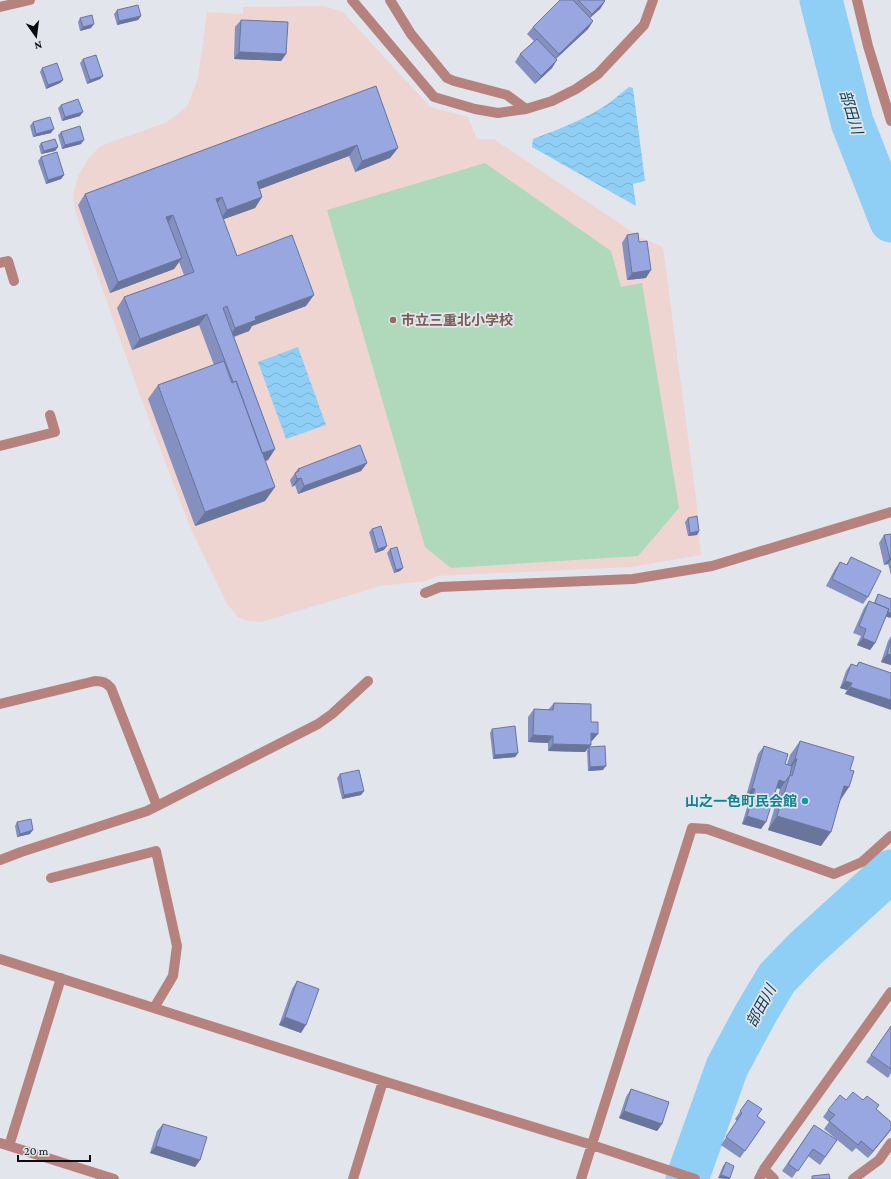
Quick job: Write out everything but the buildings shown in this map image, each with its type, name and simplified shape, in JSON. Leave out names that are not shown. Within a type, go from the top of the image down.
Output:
[{"type":"street","points":[[0,7],[30,0]]},
{"type":"street","points":[[352,0],[434,97],[475,109],[498,113],[526,109],[552,101],[576,89],[598,74],[644,25],[653,0]]},
{"type":"street","points":[[390,0],[411,34],[447,78],[507,95],[526,109]]},
{"type":"street","points":[[856,0],[868,46],[891,121]]},
{"type":"street","points":[[0,263],[8,261],[14,281]]},
{"type":"street","points":[[0,446],[55,432],[50,415]]},
{"type":"street","points":[[425,593],[440,587],[633,579],[712,566],[891,512]]},
{"type":"street","points":[[0,704],[95,682],[101,681],[108,684],[157,806]]},
{"type":"street","points":[[0,860],[157,806],[318,724],[332,714],[368,681]]},
{"type":"street","points":[[581,1179],[692,828],[707,829],[834,874],[862,862],[891,836]]},
{"type":"street","points":[[52,878],[156,851],[178,946],[173,976],[154,1008]]},
{"type":"street","points":[[0,959],[384,1081],[592,1145],[695,1179]]},
{"type":"street","points":[[61,978],[5,1144],[114,1179]]},
{"type":"street","points":[[759,1179],[891,992]]},
{"type":"street","points":[[353,1179],[384,1081]]},
{"type":"street","points":[[853,1179],[879,1160],[891,1143]]},
{"type":"street","points":[[764,1170],[774,1179]]},
{"type":"shaded area","name":"市立三重北小学校","points":[[324,6],[343,12],[430,107],[468,117],[477,139],[494,139],[640,237],[663,247],[697,506],[701,555],[631,567],[437,576],[427,581],[380,586],[262,622],[247,621],[238,617],[227,604],[190,527],[139,393],[75,211],[73,196],[78,176],[88,159],[99,147],[165,123],[188,105],[198,78],[207,12],[243,14],[243,7]]},
{"type":"green space","points":[[485,163],[611,251],[621,287],[642,283],[679,508],[638,556],[451,568],[425,547],[327,210]]},
{"type":"water","points":[[629,87],[633,88],[645,181],[633,184],[636,206],[532,147],[533,139],[591,114],[609,103]]},
{"type":"water","points":[[298,347],[326,425],[286,439],[258,362]]},
{"type":"waterway","name":"部田川","points":[[821,0],[852,122],[891,221]]},
{"type":"waterway","name":"部田川","points":[[687,1179],[727,1067],[777,978],[805,949],[891,871]]},
{"type":"place","name":"市立三重北小学校","points":[[393,320]]},
{"type":"place","name":"山之一色町民会館","points":[[805,801]]}]
